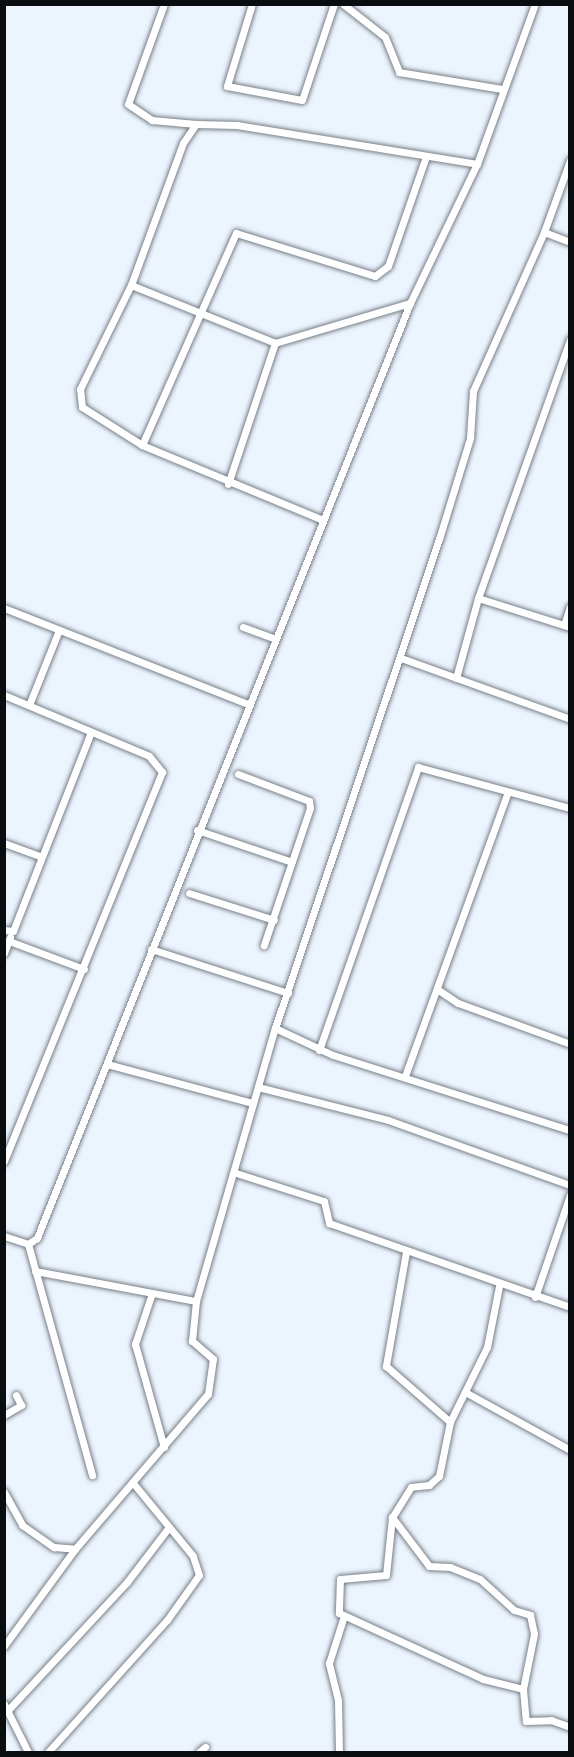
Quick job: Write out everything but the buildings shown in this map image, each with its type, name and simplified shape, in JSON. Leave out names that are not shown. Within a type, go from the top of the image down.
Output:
[{"type":"street","points":[[164,4],[128,104],[152,120],[237,125],[477,164]]},
{"type":"street","points":[[252,4],[227,86],[302,100],[334,4]]},
{"type":"street","points":[[343,4],[385,37],[399,72],[502,89]]},
{"type":"street","points":[[27,1244],[37,1238],[107,1064],[196,830],[410,303],[477,164],[502,89],[535,4]]},
{"type":"street","points":[[196,124],[183,143],[131,285],[80,400],[91,417],[142,445],[228,484],[323,520]]},
{"type":"street","points":[[142,445],[202,315],[236,232],[367,277],[382,273],[426,156]]},
{"type":"street","points":[[4,1646],[75,1549],[208,1394],[213,1359],[192,1341],[196,1300],[236,1173],[275,1028],[401,658],[414,604],[470,438],[473,391],[544,232],[570,160]]},
{"type":"street","points":[[544,232],[570,242]]},
{"type":"street","points":[[131,285],[275,343],[410,303]]},
{"type":"street","points":[[456,678],[478,598],[570,339]]},
{"type":"street","points":[[228,484],[275,343]]},
{"type":"street","points":[[478,598],[567,626],[570,606]]},
{"type":"street","points":[[4,608],[248,704]]},
{"type":"street","points":[[243,627],[273,638]]},
{"type":"street","points":[[29,705],[59,630]]},
{"type":"street","points":[[401,658],[570,718]]},
{"type":"street","points":[[4,695],[149,756],[162,772],[84,969],[4,1161]]},
{"type":"street","points":[[4,953],[9,941],[8,931],[42,857],[92,732]]},
{"type":"street","points":[[319,1050],[418,767],[431,767],[507,794],[570,808]]},
{"type":"street","points":[[238,774],[309,801],[274,920],[264,945]]},
{"type":"street","points":[[405,1076],[507,794]]},
{"type":"street","points":[[196,830],[292,862]]},
{"type":"street","points":[[4,843],[42,857]]},
{"type":"street","points":[[189,893],[274,920]]},
{"type":"street","points":[[9,941],[84,969]]},
{"type":"street","points":[[151,949],[288,993]]},
{"type":"street","points":[[437,989],[458,1003],[568,1043]]},
{"type":"street","points":[[275,1028],[319,1050],[570,1130]]},
{"type":"street","points":[[107,1064],[253,1103]]},
{"type":"street","points":[[258,1087],[388,1120],[570,1185]]},
{"type":"street","points":[[236,1173],[324,1202],[329,1223],[500,1286],[570,1307]]},
{"type":"street","points":[[535,1297],[570,1195]]},
{"type":"street","points":[[4,1236],[27,1244]]},
{"type":"street","points":[[27,1244],[92,1475]]},
{"type":"street","points":[[406,1252],[386,1366],[450,1422]]},
{"type":"street","points":[[35,1271],[151,1296],[196,1300]]},
{"type":"street","points":[[339,1752],[338,1700],[329,1663],[343,1619],[340,1579],[386,1575],[392,1518],[411,1487],[429,1485],[439,1476],[450,1422],[487,1347],[500,1286]]},
{"type":"street","points":[[151,1296],[135,1344],[164,1447]]},
{"type":"street","points":[[465,1392],[570,1450]]},
{"type":"street","points":[[4,1415],[21,1405],[16,1395]]},
{"type":"street","points":[[48,1752],[189,1593],[199,1575],[193,1556],[133,1483]]},
{"type":"street","points":[[4,1492],[22,1525],[54,1547],[75,1549]]},
{"type":"street","points":[[392,1518],[429,1566],[450,1567],[480,1579],[514,1611],[531,1614],[534,1634],[523,1689],[526,1721],[551,1720],[570,1728]]},
{"type":"street","points":[[28,1752],[6,1707],[127,1582],[170,1527]]},
{"type":"street","points":[[343,1619],[483,1680],[523,1689]]}]
